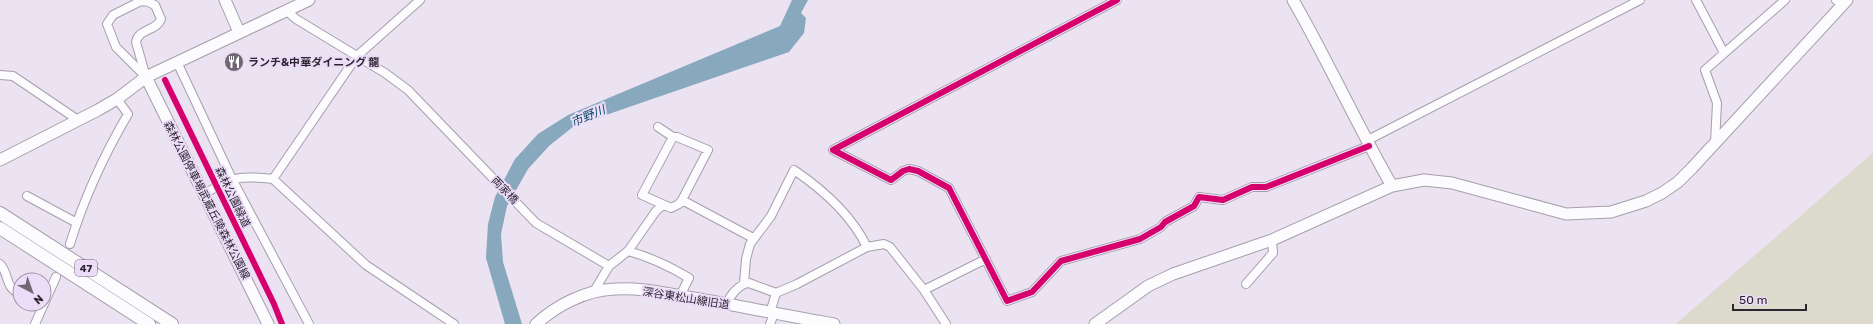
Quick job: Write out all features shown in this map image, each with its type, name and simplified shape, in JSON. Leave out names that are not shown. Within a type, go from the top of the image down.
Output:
[{"type":"main road","name":"47","points":[[0,213],[172,324]]},
{"type":"main road","name":"47","points":[[0,228],[149,324]]},
{"type":"street","points":[[143,0],[155,2],[161,15],[160,22],[142,32],[136,42],[146,77],[116,47],[107,24],[113,15],[143,0]]},
{"type":"street","points":[[225,0],[239,32]]},
{"type":"street","points":[[0,160],[117,99],[146,77],[309,0]]},
{"type":"street","points":[[273,178],[357,56],[420,0]]},
{"type":"street","points":[[1117,0],[833,150],[891,180],[903,171],[918,171],[949,188],[1008,302],[1032,292],[1061,261],[1140,239],[1161,227],[1165,222],[1194,206],[1199,197],[1223,200],[1252,187],[1266,188],[1368,144],[1640,0]]},
{"type":"street","points":[[1293,0],[1314,36],[1368,144],[1392,186]]},
{"type":"street","points":[[1696,0],[1724,53]]},
{"type":"street","points":[[1715,143],[1717,103],[1705,70],[1785,0]]},
{"type":"street","points":[[1095,324],[1148,286],[1173,274],[1272,240],[1392,186],[1424,180],[1452,183],[1566,214],[1611,212],[1646,201],[1678,182],[1715,143],[1841,2]]},
{"type":"street","name":"両家橋","points":[[287,11],[296,19],[385,73],[408,90],[536,223],[609,266]]},
{"type":"street","points":[[177,62],[232,179],[309,324]]},
{"type":"street","points":[[0,75],[13,76],[78,120]]},
{"type":"street","name":"森林公園停車場武蔵丘陵森林公園線","points":[[146,77],[268,324]]},
{"type":"street","points":[[70,244],[107,149],[128,114],[117,99]]},
{"type":"street","points":[[658,127],[673,138],[677,137],[708,150],[682,200],[679,204],[671,208],[642,196],[673,138]]},
{"type":"street","points":[[727,304],[730,297],[744,283],[746,259],[753,238],[771,216],[794,170],[814,184],[833,203],[855,228],[867,247]]},
{"type":"street","points":[[204,194],[232,179],[256,177],[273,178],[366,265],[454,324]]},
{"type":"street","points":[[27,196],[77,223]]},
{"type":"street","points":[[682,200],[753,238]]},
{"type":"street","points":[[593,293],[609,266],[628,251],[656,212],[663,205]]},
{"type":"street","points":[[1246,284],[1273,252],[1272,240]]},
{"type":"street","points":[[744,283],[749,283],[776,293],[797,284],[867,247],[884,244],[890,247],[924,290],[946,324]]},
{"type":"street","points":[[628,251],[666,264],[689,278],[680,296]]},
{"type":"street","points":[[924,290],[986,259]]},
{"type":"street","points":[[0,264],[4,269],[9,286],[12,288]]},
{"type":"street","points":[[52,286],[56,277]]},
{"type":"street","name":"深谷東松山線旧道","points":[[540,321],[556,308],[568,302],[593,293],[615,289],[638,290],[680,296],[727,304],[771,317],[834,324]]},
{"type":"street","points":[[771,317],[776,293]]},
{"type":"street","points":[[35,324],[40,312]]},
{"type":"shaded area","points":[[1873,153],[1873,324],[1675,324],[1678,322]]},
{"type":"water","name":"市野川","points":[[792,0],[808,0],[801,13],[806,18],[804,33],[789,52],[574,126],[549,146],[528,169],[507,206],[501,234],[503,262],[522,324],[505,324],[486,258],[488,224],[495,197],[515,159],[538,134],[568,115],[780,26]]},
{"type":"cycle path","points":[[1117,0],[833,150],[891,180],[903,171],[909,169],[918,171],[949,188],[1007,301],[1032,292],[1061,261],[1140,239],[1161,227],[1165,222],[1194,206],[1199,197],[1223,200],[1252,187],[1266,187],[1369,146]]},
{"type":"cycle path","name":"森林公園緑道","points":[[165,80],[274,304],[282,324]]},
{"type":"place","name":"ランチ&中華ダイニング 龍","points":[[234,62]]}]
